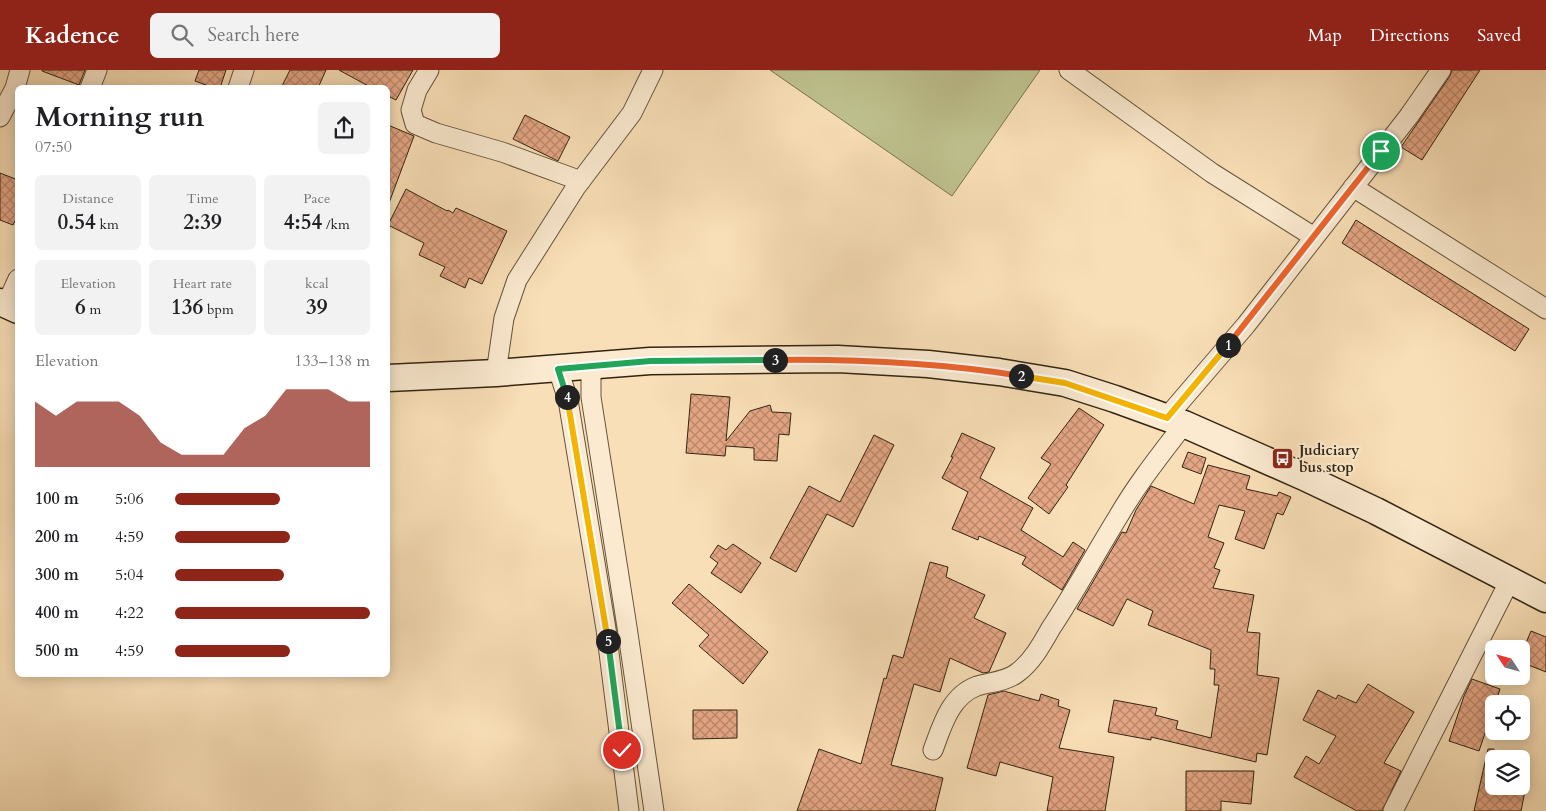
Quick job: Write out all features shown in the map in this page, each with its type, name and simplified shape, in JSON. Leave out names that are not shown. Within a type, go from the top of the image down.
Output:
[{"type":"main road","points":[[390,378],[558,369],[650,361],[838,359],[928,364],[999,372],[1065,383],[1176,421],[1302,476],[1376,511],[1546,599]]},
{"type":"street","points":[[16,85],[20,70]]},
{"type":"street","points":[[91,85],[97,70]]},
{"type":"street","points":[[239,85],[244,70]]},
{"type":"street","points":[[430,70],[416,90],[410,110],[415,124],[436,133],[502,152],[581,181]]},
{"type":"street","points":[[496,373],[504,318],[517,280],[581,181],[632,113],[653,70]]},
{"type":"street","points":[[1069,70],[1212,173],[1314,237]]},
{"type":"street","points":[[933,750],[955,702],[964,692],[1016,674],[1035,655],[1119,515],[1152,465],[1176,421],[1246,324],[1409,116],[1440,70]]},
{"type":"street","points":[[0,117],[15,88]]},
{"type":"street","points":[[1353,187],[1546,309]]},
{"type":"street","points":[[8,306],[15,287]]},
{"type":"street","points":[[591,366],[591,397],[628,627],[654,811]]},
{"type":"street","points":[[558,369],[568,400],[606,629],[629,811]]},
{"type":"street","points":[[1393,811],[1510,580]]},
{"type":"green space","points":[[770,70],[1040,70],[952,196]]},
{"type":"building","points":[[42,70],[85,70],[79,85]]},
{"type":"building","points":[[199,70],[226,70],[221,85],[206,85],[195,81]]},
{"type":"building","points":[[290,70],[326,70],[319,85],[282,85]]},
{"type":"building","points":[[339,70],[413,70],[396,100],[390,97],[390,85],[366,85]]},
{"type":"building","points":[[1452,70],[1480,70],[1422,160],[1401,147],[1450,76]]},
{"type":"building","points":[[525,115],[570,137],[558,161],[513,139]]},
{"type":"building","points":[[390,126],[414,136],[390,200]]},
{"type":"building","points":[[0,173],[15,179],[15,221],[13,225],[0,220]]},
{"type":"building","points":[[406,189],[447,211],[453,213],[456,208],[507,231],[482,284],[469,278],[465,288],[440,276],[445,267],[419,255],[424,243],[390,226],[390,221]]},
{"type":"building","points":[[1356,220],[1529,329],[1515,351],[1342,243]]},
{"type":"building","points":[[691,394],[730,397],[726,441],[750,411],[770,405],[772,412],[791,413],[789,435],[779,434],[777,461],[754,460],[754,448],[726,446],[725,456],[686,453]]},
{"type":"building","points":[[1079,408],[1104,425],[1066,485],[1068,487],[1049,514],[1028,498],[1051,464],[1041,458]]},
{"type":"building","points":[[962,433],[995,448],[980,478],[1033,508],[1021,530],[1063,557],[1073,542],[1085,550],[1062,590],[1022,564],[1026,557],[979,536],[978,540],[952,529],[968,492],[942,478],[953,457],[951,457]]},
{"type":"building","points":[[874,435],[894,445],[853,527],[827,514],[796,572],[770,558],[809,486],[840,502]]},
{"type":"building","points":[[1188,452],[1206,458],[1201,474],[1182,467]]},
{"type":"building","points":[[1208,465],[1250,476],[1246,489],[1277,496],[1279,492],[1291,497],[1283,515],[1277,513],[1264,549],[1235,539],[1245,511],[1219,505],[1208,537],[1224,543],[1214,568],[1220,570],[1213,588],[1254,595],[1247,632],[1260,633],[1257,675],[1279,678],[1267,755],[1257,753],[1256,762],[1151,737],[1151,740],[1108,732],[1114,700],[1157,708],[1155,715],[1178,721],[1176,729],[1211,738],[1219,685],[1214,685],[1215,669],[1210,669],[1211,650],[1148,625],[1153,611],[1127,599],[1113,626],[1077,609],[1122,532],[1126,533],[1136,510],[1151,486],[1194,504]]},
{"type":"building","points":[[733,544],[761,563],[741,593],[711,573],[718,563],[710,557],[718,545],[726,550]]},
{"type":"building","points":[[930,562],[948,567],[946,577],[985,595],[974,618],[1006,633],[989,672],[983,673],[950,658],[940,692],[914,684],[891,765],[943,778],[935,811],[797,811],[819,749],[861,764],[884,678],[886,679],[893,655],[903,658]]},
{"type":"building","points":[[689,584],[768,652],[743,684],[699,646],[709,635],[672,603]]},
{"type":"building","points":[[1531,631],[1546,637],[1546,672],[1530,666],[1530,640],[1527,640]]},
{"type":"building","points":[[1472,679],[1500,689],[1498,695],[1485,695],[1485,733],[1479,751],[1449,741],[1464,696]]},
{"type":"building","points":[[1368,684],[1414,712],[1384,763],[1401,771],[1382,811],[1357,811],[1294,777],[1306,756],[1319,764],[1336,736],[1303,720],[1318,690],[1336,699],[1338,695],[1356,703]]},
{"type":"building","points":[[1004,691],[1039,701],[1041,694],[1059,700],[1058,706],[1070,710],[1059,748],[1114,757],[1105,811],[1047,811],[1053,777],[1000,762],[996,776],[967,768],[988,695]]},
{"type":"building","points":[[693,710],[737,710],[737,738],[693,739]]},
{"type":"building","points":[[1485,762],[1485,795],[1524,795],[1521,811],[1474,811]]},
{"type":"building","points":[[1186,771],[1254,771],[1251,804],[1221,801],[1221,811],[1186,811]]},
{"type":"place","name":"Judiciary bus stop","points":[[1283,459]]},
{"type":"route","points":[[622,750],[606,629],[568,400],[558,369],[650,361],[838,359],[928,364],[999,372],[1065,383],[1167,418],[1246,324],[1381,151]]}]
